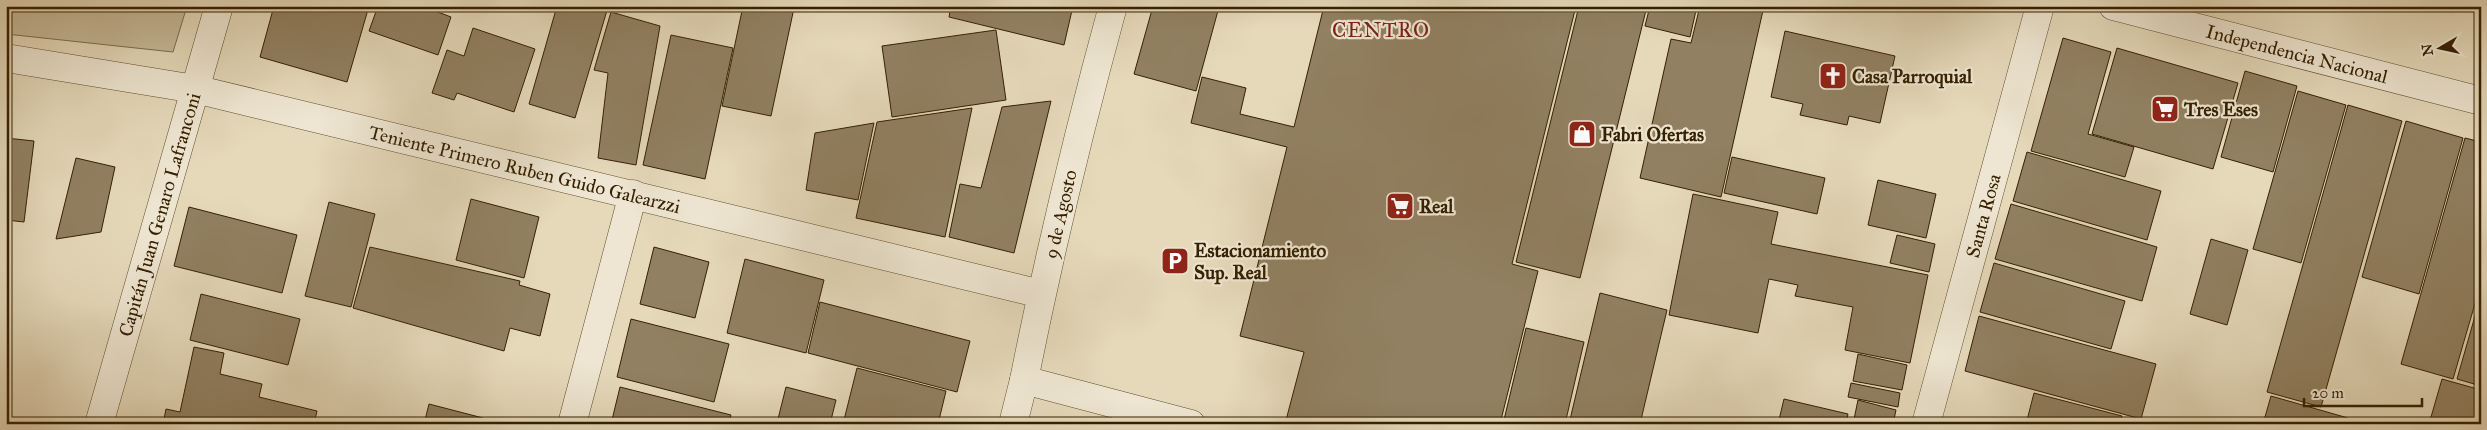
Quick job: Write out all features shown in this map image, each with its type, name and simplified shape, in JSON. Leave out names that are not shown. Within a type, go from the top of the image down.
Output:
[{"type":"street","name":"Capitán Juan Genaro Lafranconi","points":[[100,424],[219,6]]},
{"type":"street","name":"9 de Agosto","points":[[1013,424],[1080,128],[1112,6]]},
{"type":"street","name":"Santa Rosa","points":[[1926,424],[2040,6]]},
{"type":"street","name":"Independencia Nacional","points":[[2114,6],[2481,101]]},
{"type":"street","name":"Teniente Primero Ruben Guido Galearzzi","points":[[6,58],[195,89],[1041,294]]},
{"type":"street","points":[[572,424],[634,194]]},
{"type":"street","points":[[1024,380],[1191,424]]},
{"type":"shaded area","points":[[6,6],[187,6],[173,52],[6,34]]},
{"type":"building","points":[[274,6],[369,6],[347,82],[260,57]]},
{"type":"building","points":[[378,6],[422,6],[451,17],[438,55],[369,31]]},
{"type":"building","points":[[557,6],[608,7],[575,118],[529,104]]},
{"type":"building","points":[[743,6],[783,6],[794,8],[771,116],[722,106]]},
{"type":"building","points":[[805,6],[823,6],[822,10]]},
{"type":"building","points":[[951,6],[1073,6],[1064,45],[949,17]]},
{"type":"building","points":[[1153,6],[1219,7],[1196,91],[1134,74]]},
{"type":"building","name":"Real","points":[[1324,6],[1576,6],[1512,264],[1538,271],[1500,424],[1285,424],[1304,352],[1240,336],[1287,147],[1191,123],[1202,77],[1246,88],[1240,114],[1294,127]]},
{"type":"building","name":"Fabri Ofertas","points":[[1579,6],[1647,6],[1580,278],[1516,262]]},
{"type":"building","points":[[1650,6],[1697,6],[1690,37],[1645,26]]},
{"type":"building","points":[[1700,6],[1764,6],[1721,197],[1640,178],[1671,39],[1691,43]]},
{"type":"building","points":[[2431,6],[2454,6],[2452,12]]},
{"type":"building","points":[[611,12],[660,26],[636,165],[598,158],[608,73],[594,70]]},
{"type":"building","points":[[473,28],[535,49],[514,112],[457,93],[454,100],[432,93],[447,50],[464,56]]},
{"type":"building","points":[[996,30],[1006,100],[892,117],[882,46]]},
{"type":"building","name":"Casa Parroquial","points":[[1785,31],[1895,56],[1880,123],[1849,116],[1847,125],[1800,115],[1803,104],[1771,97]]},
{"type":"building","points":[[671,35],[733,48],[705,179],[643,165]]},
{"type":"building","points":[[2063,38],[2111,52],[2088,134],[2134,147],[2125,177],[2031,151]]},
{"type":"building","name":"Tres Eses","points":[[2117,48],[2238,83],[2213,169],[2092,134]]},
{"type":"building","points":[[2245,71],[2297,86],[2273,172],[2221,157]]},
{"type":"building","points":[[2298,91],[2346,105],[2301,263],[2253,249]]},
{"type":"building","points":[[1051,101],[1014,253],[949,237],[960,184],[981,188],[1002,107]]},
{"type":"building","points":[[2348,105],[2402,121],[2321,407],[2267,392]]},
{"type":"building","points":[[972,108],[945,237],[856,218],[877,122]]},
{"type":"building","points":[[2406,121],[2463,138],[2419,294],[2362,277]]},
{"type":"building","points":[[874,123],[858,200],[806,190],[815,133]]},
{"type":"building","points":[[6,138],[34,141],[24,222],[6,220]]},
{"type":"building","points":[[2465,138],[2481,142],[2481,283],[2453,379],[2401,364]]},
{"type":"building","points":[[2027,152],[2161,191],[2147,240],[2013,201]]},
{"type":"building","points":[[1732,157],[1825,178],[1817,214],[1724,193]]},
{"type":"building","points":[[76,158],[115,167],[101,232],[56,239]]},
{"type":"building","points":[[1878,180],[1936,194],[1926,238],[1868,225]]},
{"type":"building","points":[[1693,194],[1778,212],[1771,244],[1928,275],[1910,363],[1845,350],[1853,307],[1795,296],[1798,285],[1769,279],[1758,333],[1669,315]]},
{"type":"building","points":[[471,199],[539,217],[524,278],[456,260]]},
{"type":"building","points":[[329,202],[375,214],[351,307],[305,296]]},
{"type":"building","points":[[2011,204],[2157,247],[2142,301],[1995,259]]},
{"type":"building","points":[[189,207],[297,235],[282,293],[174,266]]},
{"type":"building","points":[[1897,235],[1935,244],[1929,272],[1890,263]]},
{"type":"building","points":[[2211,239],[2248,250],[2227,325],[2190,314]]},
{"type":"building","points":[[370,247],[520,281],[519,285],[550,294],[540,336],[510,328],[504,351],[353,308]]},
{"type":"building","points":[[654,247],[709,262],[695,318],[640,304]]},
{"type":"building","points":[[745,259],[824,280],[806,353],[727,333]]},
{"type":"building","points":[[1994,263],[2125,301],[2111,349],[1980,312]]},
{"type":"building","points":[[1600,293],[1667,310],[1640,424],[1569,424]]},
{"type":"building","points":[[201,294],[300,319],[288,365],[190,340]]},
{"type":"building","points":[[2481,295],[2481,386],[2457,379]]},
{"type":"building","points":[[820,302],[970,341],[957,392],[808,353]]},
{"type":"building","points":[[1979,316],[2156,364],[2141,419],[1965,371]]},
{"type":"building","points":[[631,319],[729,344],[714,402],[617,377]]},
{"type":"building","points":[[1526,328],[1584,342],[1565,424],[1503,424]]},
{"type":"building","points":[[194,347],[224,353],[220,374],[262,384],[259,397],[317,411],[314,424],[163,424],[166,409],[180,412]]},
{"type":"building","points":[[1858,354],[1907,365],[1902,390],[1853,381]]},
{"type":"building","points":[[857,368],[946,391],[938,424],[843,424]]},
{"type":"building","points":[[2442,379],[2481,390],[2481,424],[2429,424]]},
{"type":"building","points":[[1851,383],[1900,393],[1898,407],[1848,397]]},
{"type":"building","points":[[620,387],[731,415],[729,424],[611,424]]},
{"type":"building","points":[[786,387],[836,400],[830,424],[796,424],[778,419]]},
{"type":"building","points":[[2034,393],[2122,416],[2120,424],[2026,424]]},
{"type":"building","points":[[2271,396],[2348,418],[2347,424],[2263,424]]},
{"type":"building","points":[[1784,399],[1848,414],[1846,424],[1778,424]]},
{"type":"building","points":[[1858,400],[1896,410],[1893,424],[1853,424]]},
{"type":"building","points":[[429,404],[483,418],[482,424],[424,424]]},
{"type":"place","name":"Casa Parroquial","points":[[1833,76]]},
{"type":"place","name":"Tres Eses","points":[[2165,109]]},
{"type":"place","name":"Fabri Ofertas","points":[[1582,134]]},
{"type":"place","name":"Real","points":[[1400,206]]},
{"type":"place","name":"Estacionamiento Sup. Real","points":[[1175,261]]},
{"type":"district","name":"CENTRO","points":[[1381,30]]}]
